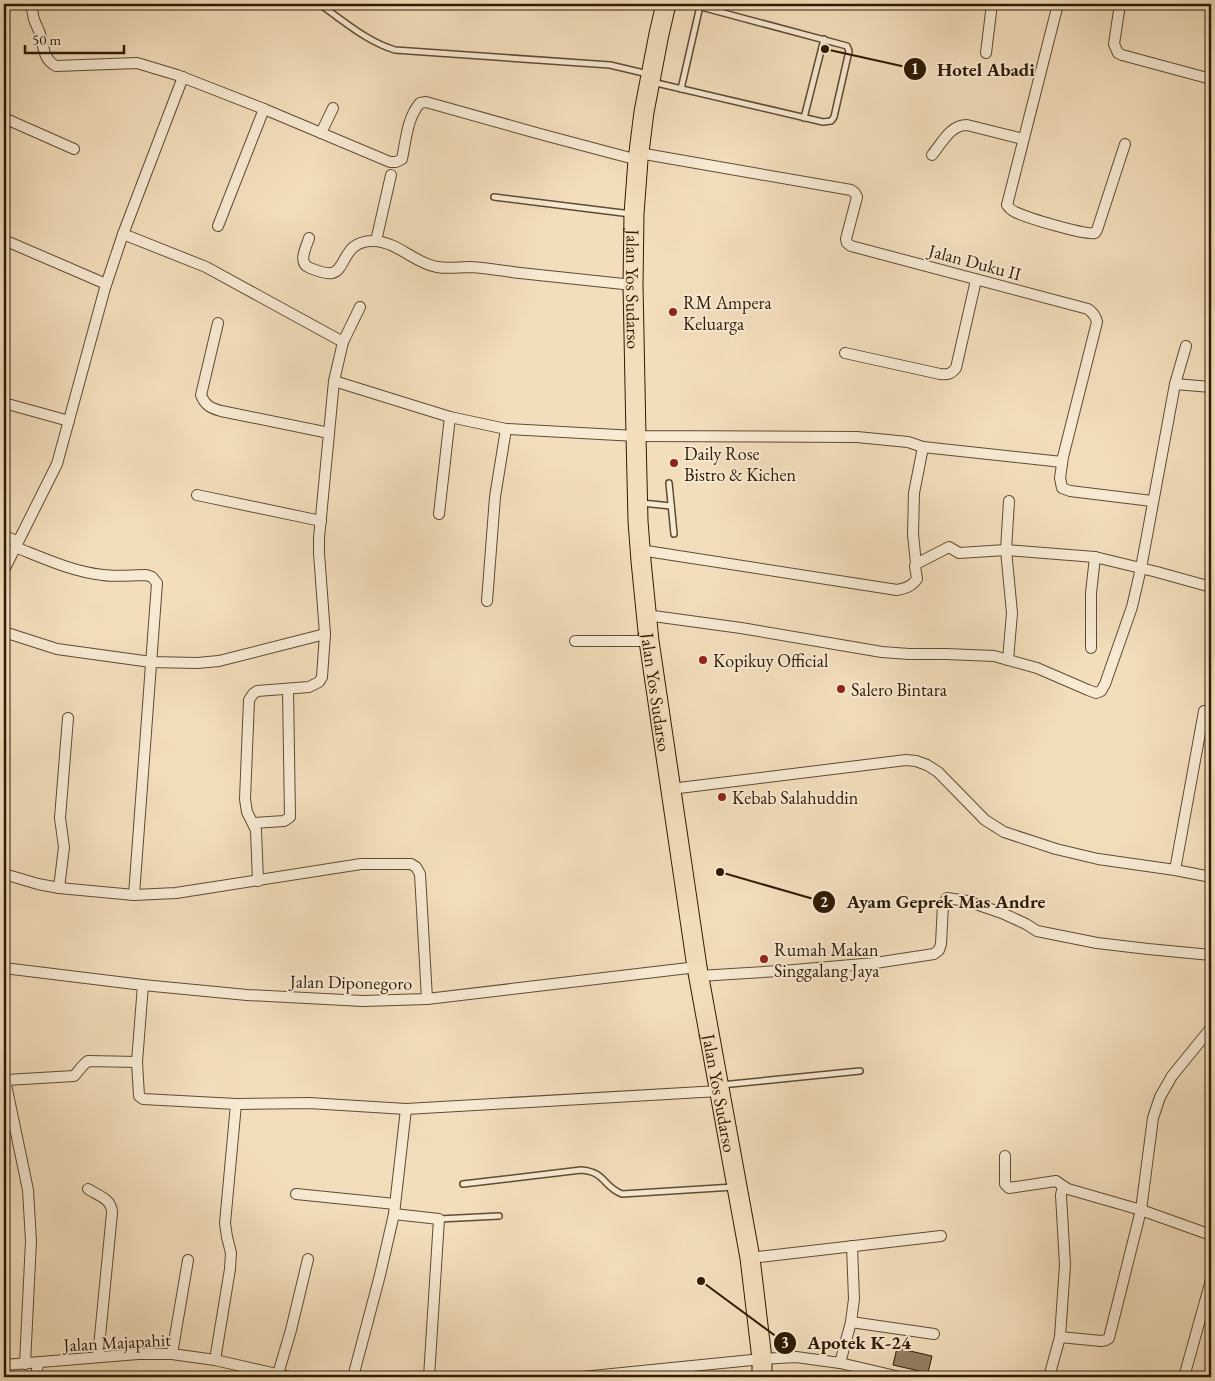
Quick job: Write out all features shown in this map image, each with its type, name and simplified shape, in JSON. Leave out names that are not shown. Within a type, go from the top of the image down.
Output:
[{"type":"highway","name":"Jalan Yos Sudarso","points":[[666,4],[650,78],[638,156],[634,214],[633,285],[640,550],[649,641],[698,972],[750,1258],[762,1368]]},
{"type":"street","points":[[32,4],[32,16],[39,32],[44,53],[48,61],[56,66],[137,64],[183,77],[390,162],[402,159],[409,124],[414,110],[420,103],[426,102],[638,156]]},
{"type":"street","points":[[986,53],[992,4]]},
{"type":"street","points":[[1058,4],[1006,205],[1014,212],[1090,234],[1095,233],[1125,144]]},
{"type":"street","points":[[1120,4],[1114,44],[1122,56],[1211,79]]},
{"type":"street","points":[[4,570],[57,464],[106,284],[183,77]]},
{"type":"street","points":[[321,133],[333,108]]},
{"type":"street","points":[[218,226],[264,109]]},
{"type":"street","points":[[4,118],[74,149]]},
{"type":"street","points":[[932,155],[953,128],[960,125],[967,125],[1023,139]]},
{"type":"street","name":"Jalan Duku II","points":[[638,156],[851,190],[857,197],[846,239],[850,246],[1088,309],[1096,317],[1097,322],[1062,462],[1060,484],[1066,490],[1152,501]]},
{"type":"street","points":[[376,241],[391,175]]},
{"type":"street","points":[[123,234],[206,267],[343,342]]},
{"type":"street","points":[[308,238],[302,259],[304,264],[309,268],[329,273],[338,270],[354,246],[363,242],[376,241],[388,244],[423,264],[438,268],[471,268],[633,285]]},
{"type":"street","points":[[4,240],[106,284]]},
{"type":"street","points":[[845,353],[940,374],[947,375],[952,373],[956,368],[976,280]]},
{"type":"street","points":[[258,880],[256,837],[253,823],[247,812],[245,799],[249,700],[257,691],[309,687],[319,682],[322,677],[325,634],[319,553],[334,381],[343,342],[360,306]]},
{"type":"street","points":[[218,323],[201,395],[204,404],[220,411],[329,434]]},
{"type":"street","points":[[646,615],[741,628],[882,652],[994,656],[1037,668],[1096,693],[1101,691],[1128,621],[1141,568],[1175,384],[1186,346]]},
{"type":"street","points":[[334,381],[450,417],[506,429],[636,436],[856,437],[908,442],[923,447],[1062,462]]},
{"type":"street","points":[[1175,384],[1211,387]]},
{"type":"street","points":[[4,402],[69,421]]},
{"type":"street","points":[[439,514],[450,417]]},
{"type":"street","points":[[487,601],[495,497],[506,429]]},
{"type":"street","points":[[640,550],[897,590],[908,588],[917,579],[913,534],[914,493],[923,447]]},
{"type":"street","points":[[197,495],[321,522]]},
{"type":"street","points":[[1008,660],[1012,613],[1006,550],[1009,502]]},
{"type":"street","points":[[4,536],[16,544],[70,568],[104,576],[146,575],[152,577],[157,583],[134,895]]},
{"type":"street","points":[[916,564],[949,547],[959,553],[1006,550],[1095,557],[1211,587]]},
{"type":"street","points":[[1091,648],[1091,593],[1095,557]]},
{"type":"street","points":[[4,632],[57,649],[151,662],[208,663],[325,634]]},
{"type":"street","points":[[575,641],[649,641]]},
{"type":"street","points":[[253,823],[284,821],[290,816],[288,689]]},
{"type":"street","points":[[1176,870],[1204,711]]},
{"type":"street","points":[[59,888],[64,847],[60,818],[68,718]]},
{"type":"street","points":[[671,789],[916,761],[928,765],[938,772],[985,820],[1004,832],[1098,860],[1176,870],[1211,877]]},
{"type":"street","points":[[4,874],[59,888],[134,895],[176,893],[361,864],[411,864],[416,867],[420,874],[427,999]]},
{"type":"street","name":"Jalan Diponegoro","points":[[4,968],[143,985],[247,995],[307,999],[427,999],[698,972],[794,970],[866,964],[934,954],[939,950],[941,944],[943,904],[948,898],[1002,913],[1037,931],[1097,943],[1211,955]]},
{"type":"street","points":[[143,985],[137,1062],[138,1090],[139,1096],[143,1099],[236,1104],[309,1103],[406,1110],[718,1088]]},
{"type":"street","points":[[1060,1337],[1101,1341],[1108,1338],[1141,1210],[1153,1118],[1160,1097],[1172,1076],[1211,1028]]},
{"type":"street","points":[[25,1364],[31,1241],[28,1190],[5,1078],[74,1076],[88,1061],[137,1062]]},
{"type":"street","points":[[215,1360],[230,1269],[231,1253],[226,1237],[225,1223],[236,1104]]},
{"type":"street","points":[[354,1377],[380,1275],[394,1209],[406,1110]]},
{"type":"street","points":[[1005,1156],[1005,1184],[1009,1188],[1056,1181],[1068,1189],[1141,1210],[1211,1235]]},
{"type":"street","points":[[1049,1377],[1060,1337],[1065,1264],[1061,1195],[1063,1186]]},
{"type":"street","points":[[88,1189],[110,1203],[112,1207],[98,1357]]},
{"type":"street","points":[[296,1194],[394,1209],[439,1219],[429,1377]]},
{"type":"street","points":[[750,1258],[941,1236]]},
{"type":"street","points":[[840,1363],[854,1300],[852,1246]]},
{"type":"street","points":[[278,1374],[308,1259]]},
{"type":"street","points":[[172,1354],[188,1260]]},
{"type":"street","points":[[1184,1377],[1211,1280]]},
{"type":"street","points":[[850,1322],[934,1334]]},
{"type":"street","name":"Jalan Majapahit","points":[[4,1365],[138,1354],[172,1354],[215,1360],[290,1377]]},
{"type":"street","points":[[582,1377],[762,1368],[796,1357],[840,1363],[900,1377]]},
{"type":"street","points":[[36,1377],[38,1363]]},
{"type":"lane","points":[[319,4],[365,36],[384,47],[395,50],[610,66],[681,89],[804,118],[823,122],[831,121],[834,117],[849,51],[847,46],[690,4]]},
{"type":"lane","points":[[681,89],[700,6]]},
{"type":"lane","points":[[804,118],[824,40]]},
{"type":"lane","points":[[494,197],[634,214]]},
{"type":"lane","points":[[669,483],[674,534]]},
{"type":"lane","points":[[638,502],[671,506]]},
{"type":"lane","points":[[718,1088],[860,1071]]},
{"type":"lane","points":[[462,1184],[581,1170],[592,1171],[599,1175],[612,1190],[622,1194],[737,1187]]},
{"type":"lane","points":[[439,1219],[499,1216]]},
{"type":"building","points":[[897,1348],[932,1356],[928,1373],[893,1365]]},
{"type":"place","name":"Hotel Abadi","points":[[825,49]]},
{"type":"place","name":"RM Ampera Keluarga","points":[[673,312]]},
{"type":"place","name":"Daily Rose Bistro & Kichen","points":[[674,463]]},
{"type":"place","name":"Kopikuy Official","points":[[703,660]]},
{"type":"place","name":"Salero Bintara","points":[[841,689]]},
{"type":"place","name":"Kebab Salahuddin","points":[[722,797]]},
{"type":"place","name":"Ayam Geprek Mas Andre","points":[[720,872]]},
{"type":"place","name":"Rumah Makan Singgalang Jaya","points":[[764,959]]},
{"type":"place","name":"Apotek K-24","points":[[701,1281]]}]
